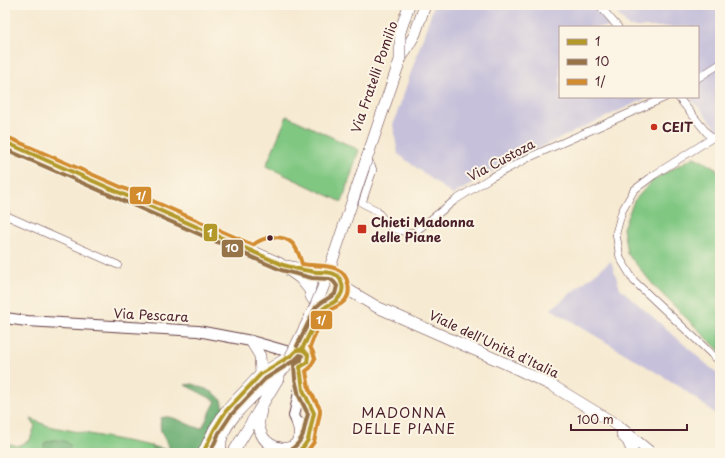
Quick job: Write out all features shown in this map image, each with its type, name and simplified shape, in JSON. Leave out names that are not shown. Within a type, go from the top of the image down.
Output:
[{"type":"main road","points":[[400,60],[400,32],[409,5]]},
{"type":"main road","name":"Via Fratelli Pomilio","points":[[233,453],[285,368],[315,307],[324,285],[418,5]]},
{"type":"main road","points":[[400,60],[415,34],[425,5]]},
{"type":"main road","points":[[5,142],[283,265],[320,272],[332,272],[339,277],[342,283],[342,293],[334,303],[321,307],[312,297],[309,289],[300,278],[283,265]]},
{"type":"main road","points":[[309,289],[312,279],[320,272]]},
{"type":"main road","name":"Viale dell'Unità d'Italia","points":[[342,283],[350,291],[377,307],[545,382],[617,425],[651,453]]},
{"type":"main road","name":"Viale dell'Unità d'Italia","points":[[337,301],[349,301],[377,307]]},
{"type":"main road","points":[[251,341],[260,356],[261,374]]},
{"type":"main road","points":[[203,453],[223,415],[261,374],[296,352]]},
{"type":"main road","points":[[222,453],[222,437],[232,417],[285,368]]},
{"type":"main road","points":[[262,405],[259,429],[264,438],[273,445],[284,449],[294,445],[300,432],[297,422]]},
{"type":"main road","name":"Viale dell'Unità d'Italia","points":[[597,414],[625,437],[633,453]]},
{"type":"main road","points":[[642,453],[651,453]]},
{"type":"street","name":"Via Fratelli Pomilio","points":[[362,202],[373,170],[364,151],[413,5]]},
{"type":"street","points":[[599,5],[617,26]]},
{"type":"street","points":[[699,77],[720,64]]},
{"type":"street","name":"Via Custoza","points":[[362,202],[376,210],[391,228],[409,233],[415,232],[454,201],[490,178],[530,157],[664,98]]},
{"type":"street","points":[[679,98],[711,138]]},
{"type":"street","points":[[720,133],[654,175],[634,190],[622,211],[616,233],[620,258],[634,281],[720,362]]},
{"type":"street","points":[[5,215],[118,265]]},
{"type":"street","points":[[300,367],[292,363],[296,352],[321,307]]},
{"type":"street","name":"Via Pescara","points":[[5,318],[27,321],[198,331],[251,341],[296,352]]},
{"type":"street","points":[[296,352],[307,352],[309,360],[305,365],[300,367]]},
{"type":"street","points":[[297,452],[306,445],[308,441],[314,414],[305,396],[301,383],[300,367]]},
{"type":"street","points":[[301,383],[294,416],[297,422],[306,424],[311,422]]},
{"type":"street","points":[[296,407],[306,404],[312,408]]},
{"type":"shaded area","points":[[434,5],[592,5],[610,26],[559,26],[559,98],[647,98],[528,153],[486,175],[453,195],[398,154],[393,125]]},
{"type":"shaded area","points":[[610,5],[720,5],[720,132],[690,98],[699,98],[699,26],[628,26]]},
{"type":"shaded area","points":[[611,261],[620,288],[720,376],[720,417],[679,386],[551,309]]},
{"type":"green space","points":[[287,116],[359,150],[342,202],[266,166]]},
{"type":"green space","points":[[694,157],[714,167],[720,175],[720,351],[655,287],[627,253],[623,228],[634,201],[653,180]]},
{"type":"green space","points":[[193,384],[212,392],[220,398],[224,407],[202,453],[159,453],[151,446],[170,449],[161,431],[161,418],[171,417],[192,426],[202,428],[216,401],[185,385]]},
{"type":"green space","points":[[31,419],[48,426],[151,446],[159,453],[5,453],[5,443],[18,446],[30,440],[35,426]]},
{"type":"green space","points":[[53,440],[61,440],[66,442],[71,448],[46,449],[44,443]]},
{"type":"transit line","name":"1/","points":[[7,137],[253,245],[257,242],[273,237],[288,240],[296,248],[302,264],[330,267],[342,272],[346,277],[348,284],[347,297],[344,302],[328,311],[323,317],[310,347],[315,358],[310,368],[306,371],[309,389],[320,409],[320,413],[314,442],[306,453]]},
{"type":"transit line","name":"1","points":[[5,142],[283,265],[307,271],[329,273],[337,276],[342,284],[342,293],[336,301],[321,311],[302,349]]},
{"type":"transit line","name":"10","points":[[5,149],[281,270],[312,278],[330,279],[337,286],[335,294],[316,307],[297,346]]},
{"type":"transit line","name":"1","points":[[203,453],[214,430],[226,411],[261,374],[296,351],[302,350],[308,355],[307,363],[300,367],[303,390],[314,413],[308,440],[297,453]]},
{"type":"transit line","name":"10","points":[[210,453],[219,433],[231,415],[265,379],[295,360],[300,355],[302,356],[301,360],[294,365],[295,379],[299,396],[308,414],[302,437],[293,448]]},
{"type":"place","name":"CEIT","points":[[654,127]]},
{"type":"place","name":"Chieti Madonna delle Piane","points":[[362,229]]},
{"type":"district","name":"MADONNA DELLE PIANE","points":[[404,422]]}]
